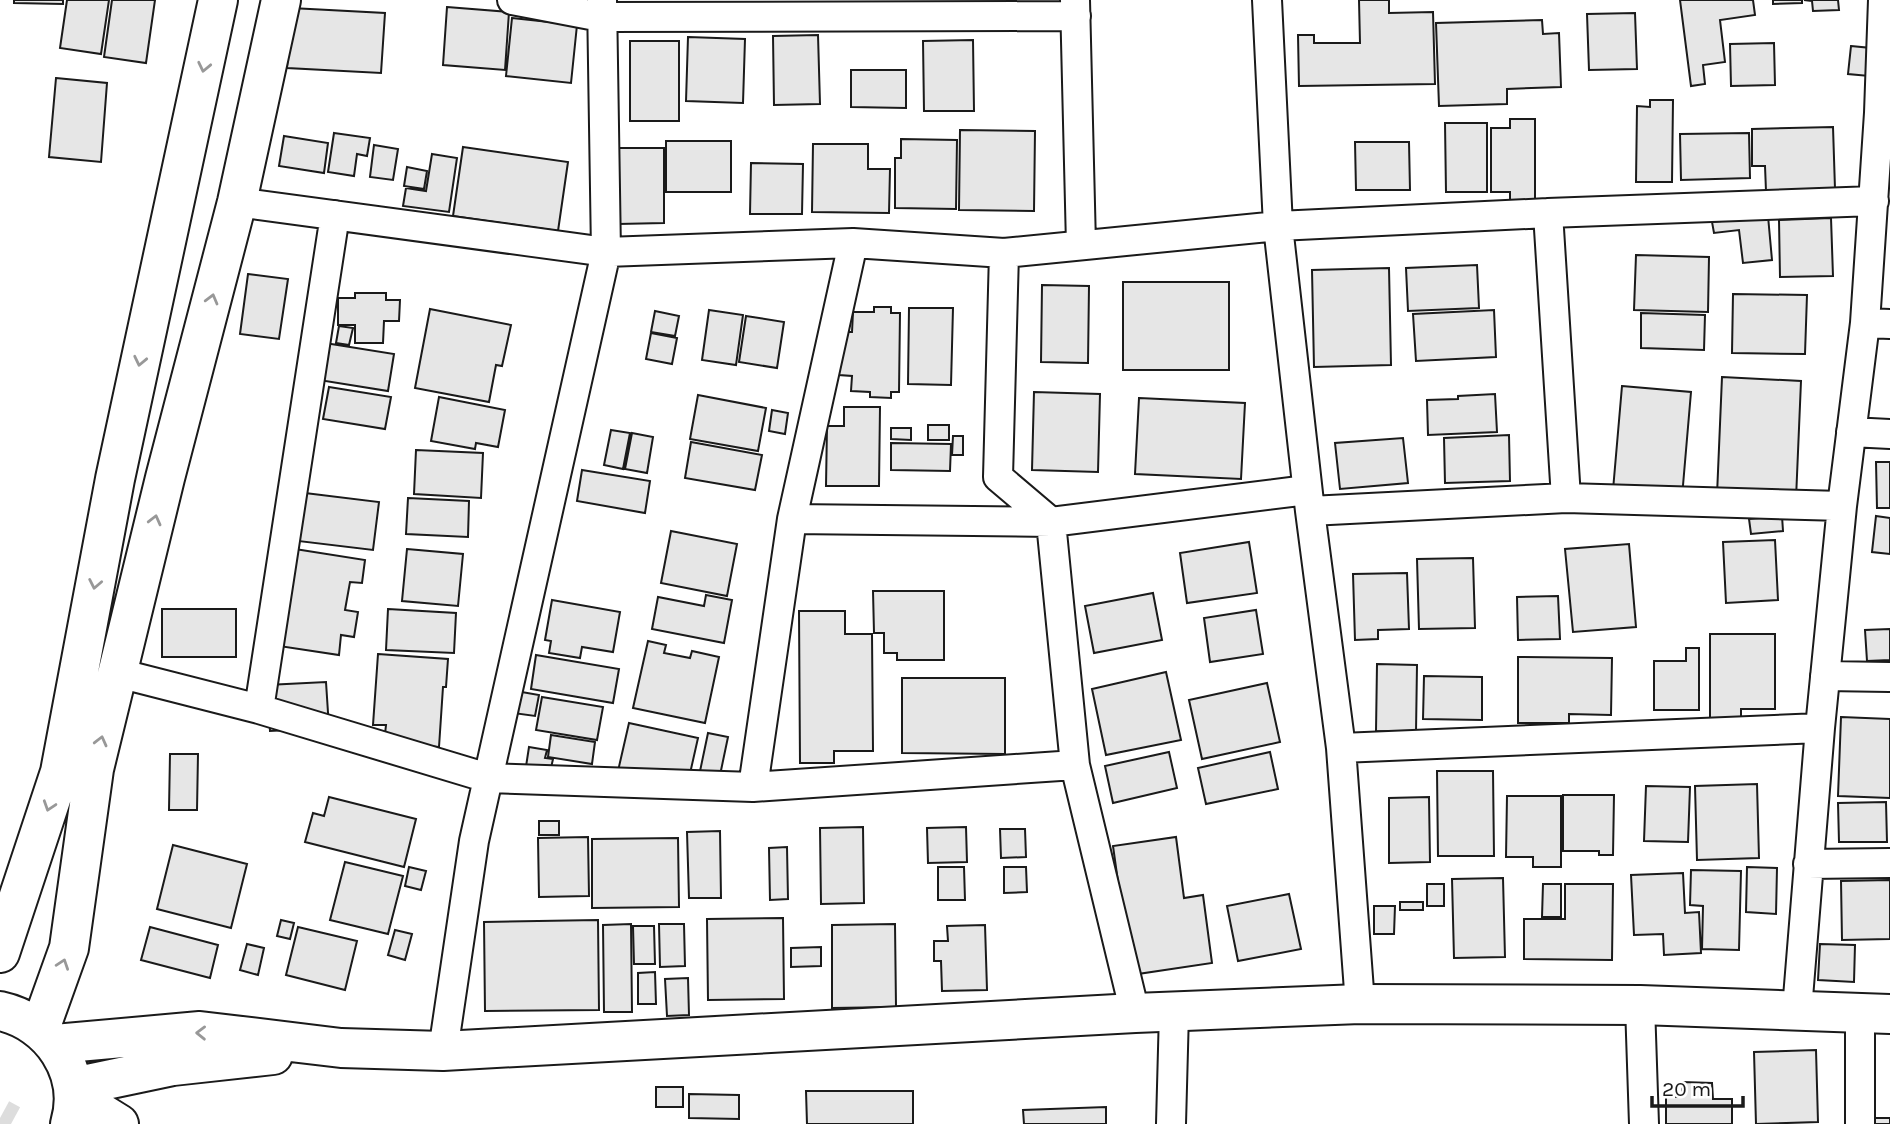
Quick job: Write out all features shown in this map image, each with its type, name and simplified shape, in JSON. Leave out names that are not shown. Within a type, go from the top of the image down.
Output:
[{"type":"main road","points":[[0,953],[60,772],[115,479],[218,0]]},
{"type":"main road","points":[[48,1037],[69,948],[94,769],[165,478],[237,202],[281,0]]},
{"type":"main road","points":[[48,1037],[200,1031],[341,1048],[443,1051],[1135,1013],[1360,1004],[1640,1005],[1875,1013]]},
{"type":"main road","points":[[0,1011],[22,1018],[48,1037],[66,1062],[72,1102]]},
{"type":"main road","points":[[72,1102],[173,1066],[341,1048]]},
{"type":"main road","points":[[72,1102],[119,1124]]},
{"type":"street","points":[[512,0],[601,9],[1076,8],[1081,245]]},
{"type":"street","points":[[1267,0],[1278,226],[1308,500],[1341,748],[1360,1004]]},
{"type":"street","points":[[1797,1010],[1820,728],[1842,506],[1851,432],[1877,323],[1874,201],[1885,113],[1882,0]]},
{"type":"street","points":[[443,1051],[474,841],[606,252],[601,9]]},
{"type":"street","points":[[237,202],[606,252],[853,243],[1004,253],[1278,226],[1874,201]]},
{"type":"street","points":[[1548,213],[1566,498]]},
{"type":"street","points":[[259,709],[335,215]]},
{"type":"street","points":[[753,787],[792,519],[853,243]]},
{"type":"street","points":[[1004,253],[998,477],[1051,522],[1075,765],[1135,1013]]},
{"type":"street","points":[[1851,432],[1890,433]]},
{"type":"street","points":[[792,519],[1051,522],[1308,500],[1566,498],[1842,506]]},
{"type":"street","points":[[118,673],[259,709],[488,778],[753,787],[1075,765]]},
{"type":"street","points":[[1825,676],[1890,677]]},
{"type":"street","points":[[1341,748],[1820,728]]},
{"type":"street","points":[[1808,864],[1890,863]]},
{"type":"street","points":[[1640,1005],[1644,1124]]},
{"type":"street","points":[[1171,1124],[1174,1012]]},
{"type":"street","points":[[1860,1124],[1875,1013]]},
{"type":"building","points":[[14,0],[63,0],[63,4],[14,3]]},
{"type":"building","points":[[67,0],[109,0],[101,54],[60,48]]},
{"type":"building","points":[[112,0],[155,0],[146,63],[104,57]]},
{"type":"building","points":[[1359,0],[1389,0],[1389,13],[1433,12],[1435,84],[1299,86],[1298,35],[1314,35],[1314,43],[1360,43]]},
{"type":"building","points":[[1680,0],[1753,0],[1755,15],[1720,20],[1725,62],[1703,65],[1705,84],[1691,86]]},
{"type":"building","points":[[1773,0],[1802,0],[1802,3],[1773,4]]},
{"type":"building","points":[[1804,0],[1838,0],[1839,10],[1813,11],[1812,1]]},
{"type":"building","points":[[447,7],[509,12],[505,70],[443,65]]},
{"type":"building","points":[[291,8],[385,13],[381,73],[287,68]]},
{"type":"building","points":[[1635,13],[1637,69],[1589,70],[1587,14]]},
{"type":"building","points":[[512,18],[577,25],[571,83],[506,76]]},
{"type":"building","points":[[1542,20],[1543,34],[1559,33],[1561,87],[1507,89],[1507,104],[1439,106],[1436,23]]},
{"type":"building","points":[[818,35],[820,104],[774,105],[773,36]]},
{"type":"building","points":[[688,37],[745,39],[743,103],[686,101]]},
{"type":"building","points":[[973,40],[974,111],[924,111],[923,41]]},
{"type":"building","points":[[630,41],[679,41],[679,121],[630,121]]},
{"type":"building","points":[[1774,43],[1775,85],[1731,86],[1730,44]]},
{"type":"building","points":[[1851,46],[1871,48],[1869,76],[1848,74]]},
{"type":"building","points":[[851,70],[906,70],[906,108],[851,107]]},
{"type":"building","points":[[56,78],[107,83],[101,162],[49,157]]},
{"type":"building","points":[[1650,100],[1673,100],[1672,182],[1636,182],[1637,106],[1650,107]]},
{"type":"building","points":[[1510,119],[1535,119],[1535,204],[1510,204],[1510,192],[1491,192],[1491,128],[1510,128]]},
{"type":"building","points":[[1445,123],[1487,123],[1487,192],[1446,192]]},
{"type":"building","points":[[1833,127],[1835,189],[1766,191],[1765,166],[1752,166],[1752,129]]},
{"type":"building","points":[[960,130],[1035,131],[1034,211],[959,210]]},
{"type":"building","points":[[334,133],[370,138],[367,156],[357,154],[354,176],[328,172]]},
{"type":"building","points":[[1749,133],[1750,178],[1681,180],[1680,134]]},
{"type":"building","points":[[284,136],[328,143],[324,173],[279,166]]},
{"type":"building","points":[[901,139],[957,140],[956,209],[895,208],[895,158],[901,158]]},
{"type":"building","points":[[666,141],[731,141],[731,192],[666,192]]},
{"type":"building","points":[[1355,142],[1409,142],[1410,190],[1356,190]]},
{"type":"building","points":[[813,144],[868,144],[868,169],[890,169],[889,213],[812,212]]},
{"type":"building","points":[[374,145],[398,149],[393,180],[370,177]]},
{"type":"building","points":[[463,147],[568,162],[558,231],[453,216]]},
{"type":"building","points":[[617,148],[664,148],[664,223],[618,224]]},
{"type":"building","points":[[432,154],[457,158],[449,212],[403,206],[406,188],[426,191]]},
{"type":"building","points":[[751,163],[803,164],[802,214],[750,214]]},
{"type":"building","points":[[407,167],[427,171],[424,189],[404,186]]},
{"type":"building","points":[[1768,216],[1772,260],[1743,263],[1739,230],[1714,233],[1712,222]]},
{"type":"building","points":[[1831,218],[1833,276],[1780,277],[1779,220]]},
{"type":"building","points":[[1636,255],[1709,257],[1708,312],[1634,310]]},
{"type":"building","points":[[1477,265],[1479,308],[1408,311],[1406,268]]},
{"type":"building","points":[[1389,268],[1391,365],[1314,367],[1312,270]]},
{"type":"building","points":[[248,274],[288,279],[279,339],[240,334]]},
{"type":"building","points":[[1123,282],[1229,282],[1229,370],[1123,370]]},
{"type":"building","points":[[1042,285],[1089,286],[1088,363],[1041,362]]},
{"type":"building","points":[[355,293],[386,293],[386,300],[400,300],[399,321],[384,321],[383,343],[355,343],[355,325],[338,325],[338,298],[355,298]]},
{"type":"building","points":[[1733,294],[1807,295],[1805,354],[1732,353]]},
{"type":"building","points":[[874,307],[891,307],[891,313],[900,313],[899,392],[891,392],[891,398],[870,397],[870,392],[851,391],[852,376],[839,375],[839,332],[852,332],[853,312],[874,312]]},
{"type":"building","points":[[909,308],[953,308],[951,385],[908,384]]},
{"type":"building","points":[[430,309],[511,325],[502,366],[496,365],[489,402],[415,388]]},
{"type":"building","points":[[709,310],[743,315],[736,365],[702,360]]},
{"type":"building","points":[[1494,310],[1496,357],[1416,361],[1413,314]]},
{"type":"building","points":[[655,311],[679,316],[675,336],[651,332]]},
{"type":"building","points":[[1641,313],[1705,315],[1704,350],[1641,348]]},
{"type":"building","points":[[746,316],[784,322],[777,368],[739,362]]},
{"type":"building","points":[[339,326],[353,328],[349,345],[336,343]]},
{"type":"building","points":[[651,333],[677,338],[672,364],[646,359]]},
{"type":"building","points":[[325,343],[394,354],[388,391],[319,380]]},
{"type":"building","points":[[1722,377],[1801,381],[1796,499],[1717,495]]},
{"type":"building","points":[[1622,386],[1691,392],[1682,497],[1613,490]]},
{"type":"building","points":[[329,387],[391,397],[385,429],[323,419]]},
{"type":"building","points":[[1034,392],[1100,394],[1098,472],[1032,470]]},
{"type":"building","points":[[1495,394],[1497,432],[1428,435],[1427,400]]},
{"type":"building","points":[[698,395],[766,408],[758,451],[690,439]]},
{"type":"building","points":[[439,397],[505,410],[498,447],[476,443],[475,449],[431,441]]},
{"type":"building","points":[[1139,398],[1245,403],[1241,479],[1135,474]]},
{"type":"building","points":[[844,407],[880,407],[879,486],[826,486],[827,426],[844,426]]},
{"type":"building","points":[[772,410],[788,413],[785,434],[769,431]]},
{"type":"building","points":[[928,425],[949,425],[949,440],[928,440]]},
{"type":"building","points":[[891,428],[911,428],[911,440],[891,439]]},
{"type":"building","points":[[611,430],[630,433],[623,469],[604,465]]},
{"type":"building","points":[[632,433],[653,437],[647,473],[625,469]]},
{"type":"building","points":[[1509,435],[1510,481],[1445,483],[1444,438]]},
{"type":"building","points":[[953,436],[963,436],[963,455],[952,455]]},
{"type":"building","points":[[1403,438],[1408,483],[1340,489],[1335,443]]},
{"type":"building","points":[[691,442],[762,455],[755,490],[685,478]]},
{"type":"building","points":[[891,443],[951,444],[950,471],[891,470]]},
{"type":"building","points":[[416,450],[483,453],[481,498],[414,494]]},
{"type":"building","points":[[1876,462],[1890,462],[1890,508],[1877,508]]},
{"type":"building","points":[[582,470],[650,481],[645,513],[577,501]]},
{"type":"building","points":[[305,493],[379,502],[373,550],[298,541]]},
{"type":"building","points":[[408,498],[469,501],[468,537],[406,534]]},
{"type":"building","points":[[1782,516],[1783,531],[1751,534],[1749,519]]},
{"type":"building","points":[[1876,516],[1890,518],[1890,554],[1872,552]]},
{"type":"building","points":[[671,531],[737,544],[727,596],[661,583]]},
{"type":"building","points":[[1775,540],[1778,600],[1726,603],[1723,542]]},
{"type":"building","points":[[1249,542],[1257,593],[1187,603],[1180,553]]},
{"type":"building","points":[[1629,544],[1636,627],[1573,632],[1565,549]]},
{"type":"building","points":[[295,549],[365,560],[362,583],[350,582],[345,610],[358,612],[354,637],[341,635],[339,655],[279,646]]},
{"type":"building","points":[[407,549],[463,554],[458,606],[402,601]]},
{"type":"building","points":[[1473,558],[1475,628],[1419,629],[1417,559]]},
{"type":"building","points":[[1407,573],[1409,629],[1378,630],[1378,639],[1355,640],[1353,574]]},
{"type":"building","points":[[873,591],[944,591],[944,660],[897,660],[897,653],[884,653],[884,633],[874,633]]},
{"type":"building","points":[[1153,593],[1162,640],[1094,653],[1085,606]]},
{"type":"building","points":[[706,595],[732,600],[724,643],[652,629],[658,597],[704,606]]},
{"type":"building","points":[[1558,596],[1560,639],[1518,640],[1517,597]]},
{"type":"building","points":[[552,600],[620,612],[613,652],[582,647],[580,658],[549,653],[551,641],[545,640]]},
{"type":"building","points":[[162,609],[236,609],[236,657],[162,657]]},
{"type":"building","points":[[388,609],[456,613],[454,653],[386,650]]},
{"type":"building","points":[[1256,610],[1263,654],[1210,662],[1204,618]]},
{"type":"building","points":[[799,611],[845,611],[845,634],[872,634],[873,751],[834,751],[834,763],[800,763]]},
{"type":"building","points":[[1890,629],[1890,660],[1867,661],[1865,630]]},
{"type":"building","points":[[1710,634],[1775,634],[1775,709],[1741,709],[1741,724],[1710,724]]},
{"type":"building","points":[[648,641],[666,645],[664,653],[690,658],[692,651],[719,657],[705,723],[633,708]]},
{"type":"building","points":[[1686,648],[1699,648],[1699,710],[1654,710],[1654,661],[1686,661]]},
{"type":"building","points":[[378,654],[448,659],[446,687],[443,687],[439,747],[384,743],[386,725],[373,725]]},
{"type":"building","points":[[536,655],[619,669],[613,703],[531,689]]},
{"type":"building","points":[[1518,657],[1612,658],[1611,715],[1569,714],[1569,723],[1518,723]]},
{"type":"building","points":[[1377,664],[1417,665],[1416,732],[1376,731]]},
{"type":"building","points":[[1166,672],[1181,740],[1106,755],[1092,689]]},
{"type":"building","points":[[1424,676],[1482,677],[1482,720],[1423,719]]},
{"type":"building","points":[[902,678],[1005,678],[1005,754],[902,753]]},
{"type":"building","points":[[326,682],[329,728],[270,731],[267,685]]},
{"type":"building","points":[[1267,683],[1280,742],[1202,759],[1189,700]]},
{"type":"building","points":[[516,691],[539,695],[535,716],[513,713]]},
{"type":"building","points":[[542,697],[603,707],[597,740],[536,730]]},
{"type":"building","points":[[1841,717],[1890,719],[1890,798],[1838,796]]},
{"type":"building","points":[[629,723],[698,738],[689,778],[618,771]]},
{"type":"building","points":[[708,733],[728,737],[719,780],[699,776]]},
{"type":"building","points":[[551,735],[595,742],[592,764],[548,757]]},
{"type":"building","points":[[529,747],[547,750],[545,758],[553,759],[549,777],[525,773]]},
{"type":"building","points":[[1169,752],[1177,788],[1113,803],[1105,766]]},
{"type":"building","points":[[1270,752],[1278,789],[1206,804],[1198,768]]},
{"type":"building","points":[[170,754],[198,754],[197,810],[169,810]]},
{"type":"building","points":[[1437,771],[1493,771],[1494,856],[1438,856]]},
{"type":"building","points":[[1757,784],[1759,858],[1697,860],[1695,786]]},
{"type":"building","points":[[1646,786],[1690,787],[1688,842],[1644,841]]},
{"type":"building","points":[[1563,795],[1614,795],[1613,855],[1599,855],[1599,851],[1563,851]]},
{"type":"building","points":[[1507,796],[1561,796],[1561,867],[1533,867],[1533,857],[1506,857]]},
{"type":"building","points":[[329,797],[416,819],[404,867],[305,842],[313,813],[324,816]]},
{"type":"building","points":[[1429,797],[1430,862],[1389,863],[1389,798]]},
{"type":"building","points":[[1886,802],[1887,842],[1839,842],[1838,803]]},
{"type":"building","points":[[539,821],[559,821],[559,835],[539,835]]},
{"type":"building","points":[[863,827],[864,903],[821,904],[820,828]]},
{"type":"building","points":[[966,827],[967,862],[928,863],[927,828]]},
{"type":"building","points":[[1000,829],[1025,829],[1026,857],[1001,858]]},
{"type":"building","points":[[720,831],[721,898],[689,898],[687,832]]},
{"type":"building","points":[[588,837],[589,896],[539,897],[538,838]]},
{"type":"building","points":[[1176,837],[1184,898],[1203,895],[1212,963],[1131,975],[1113,846]]},
{"type":"building","points":[[678,838],[679,907],[592,908],[592,839]]},
{"type":"building","points":[[173,845],[247,864],[231,928],[157,909]]},
{"type":"building","points":[[787,847],[788,899],[770,900],[769,848]]},
{"type":"building","points":[[345,862],[403,876],[388,934],[330,920]]},
{"type":"building","points":[[409,867],[426,871],[421,890],[405,886]]},
{"type":"building","points":[[938,867],[964,867],[965,900],[938,900]]},
{"type":"building","points":[[1004,867],[1026,867],[1027,892],[1004,893]]},
{"type":"building","points":[[1747,867],[1777,868],[1776,914],[1746,912]]},
{"type":"building","points":[[1691,870],[1741,871],[1739,950],[1702,949],[1703,906],[1690,905]]},
{"type":"building","points":[[1683,873],[1685,913],[1699,912],[1701,953],[1664,955],[1663,934],[1634,935],[1631,875]]},
{"type":"building","points":[[1503,878],[1505,957],[1454,958],[1452,879]]},
{"type":"building","points":[[1890,880],[1890,939],[1842,940],[1841,881]]},
{"type":"building","points":[[1427,884],[1444,884],[1444,906],[1427,906]]},
{"type":"building","points":[[1543,884],[1561,884],[1561,917],[1542,917]]},
{"type":"building","points":[[1565,884],[1613,884],[1612,960],[1524,959],[1524,919],[1565,919]]},
{"type":"building","points":[[1289,894],[1301,949],[1238,961],[1227,906]]},
{"type":"building","points":[[1400,902],[1423,902],[1423,910],[1400,910]]},
{"type":"building","points":[[1374,906],[1395,906],[1394,934],[1374,934]]},
{"type":"building","points":[[783,918],[784,999],[708,1000],[707,919]]},
{"type":"building","points":[[281,920],[294,923],[290,939],[277,936]]},
{"type":"building","points":[[598,920],[599,1010],[485,1011],[484,922]]},
{"type":"building","points":[[631,924],[632,1012],[604,1012],[603,925]]},
{"type":"building","points":[[659,924],[684,924],[685,966],[660,967]]},
{"type":"building","points":[[895,924],[896,1007],[832,1008],[832,925]]},
{"type":"building","points":[[985,925],[987,990],[942,991],[941,961],[934,961],[934,941],[948,941],[947,926]]},
{"type":"building","points":[[633,926],[654,926],[655,964],[634,964]]},
{"type":"building","points":[[150,927],[218,945],[210,978],[141,960]]},
{"type":"building","points":[[298,927],[357,941],[345,990],[286,975]]},
{"type":"building","points":[[395,930],[412,934],[405,960],[388,955]]},
{"type":"building","points":[[247,944],[264,948],[258,975],[240,970]]},
{"type":"building","points":[[1820,944],[1855,945],[1854,982],[1818,980]]},
{"type":"building","points":[[821,947],[821,966],[791,967],[791,948]]},
{"type":"building","points":[[655,972],[656,1004],[638,1004],[638,973]]},
{"type":"building","points":[[688,978],[689,1015],[667,1016],[665,979]]},
{"type":"building","points":[[1816,1050],[1818,1122],[1756,1124],[1754,1052]]},
{"type":"building","points":[[1682,1082],[1712,1083],[1713,1099],[1732,1099],[1732,1124],[1666,1124],[1666,1097],[1682,1097]]},
{"type":"building","points":[[656,1087],[683,1087],[683,1107],[656,1107]]},
{"type":"building","points":[[806,1091],[913,1091],[913,1124],[807,1124]]},
{"type":"building","points":[[689,1094],[739,1095],[739,1119],[689,1118]]},
{"type":"building","points":[[1106,1107],[1106,1124],[1024,1124],[1023,1110]]},
{"type":"building","points":[[1874,1118],[1890,1118],[1890,1124],[1874,1124]]},
{"type":"tunnel","points":[[0,1118],[11,1124]]}]
